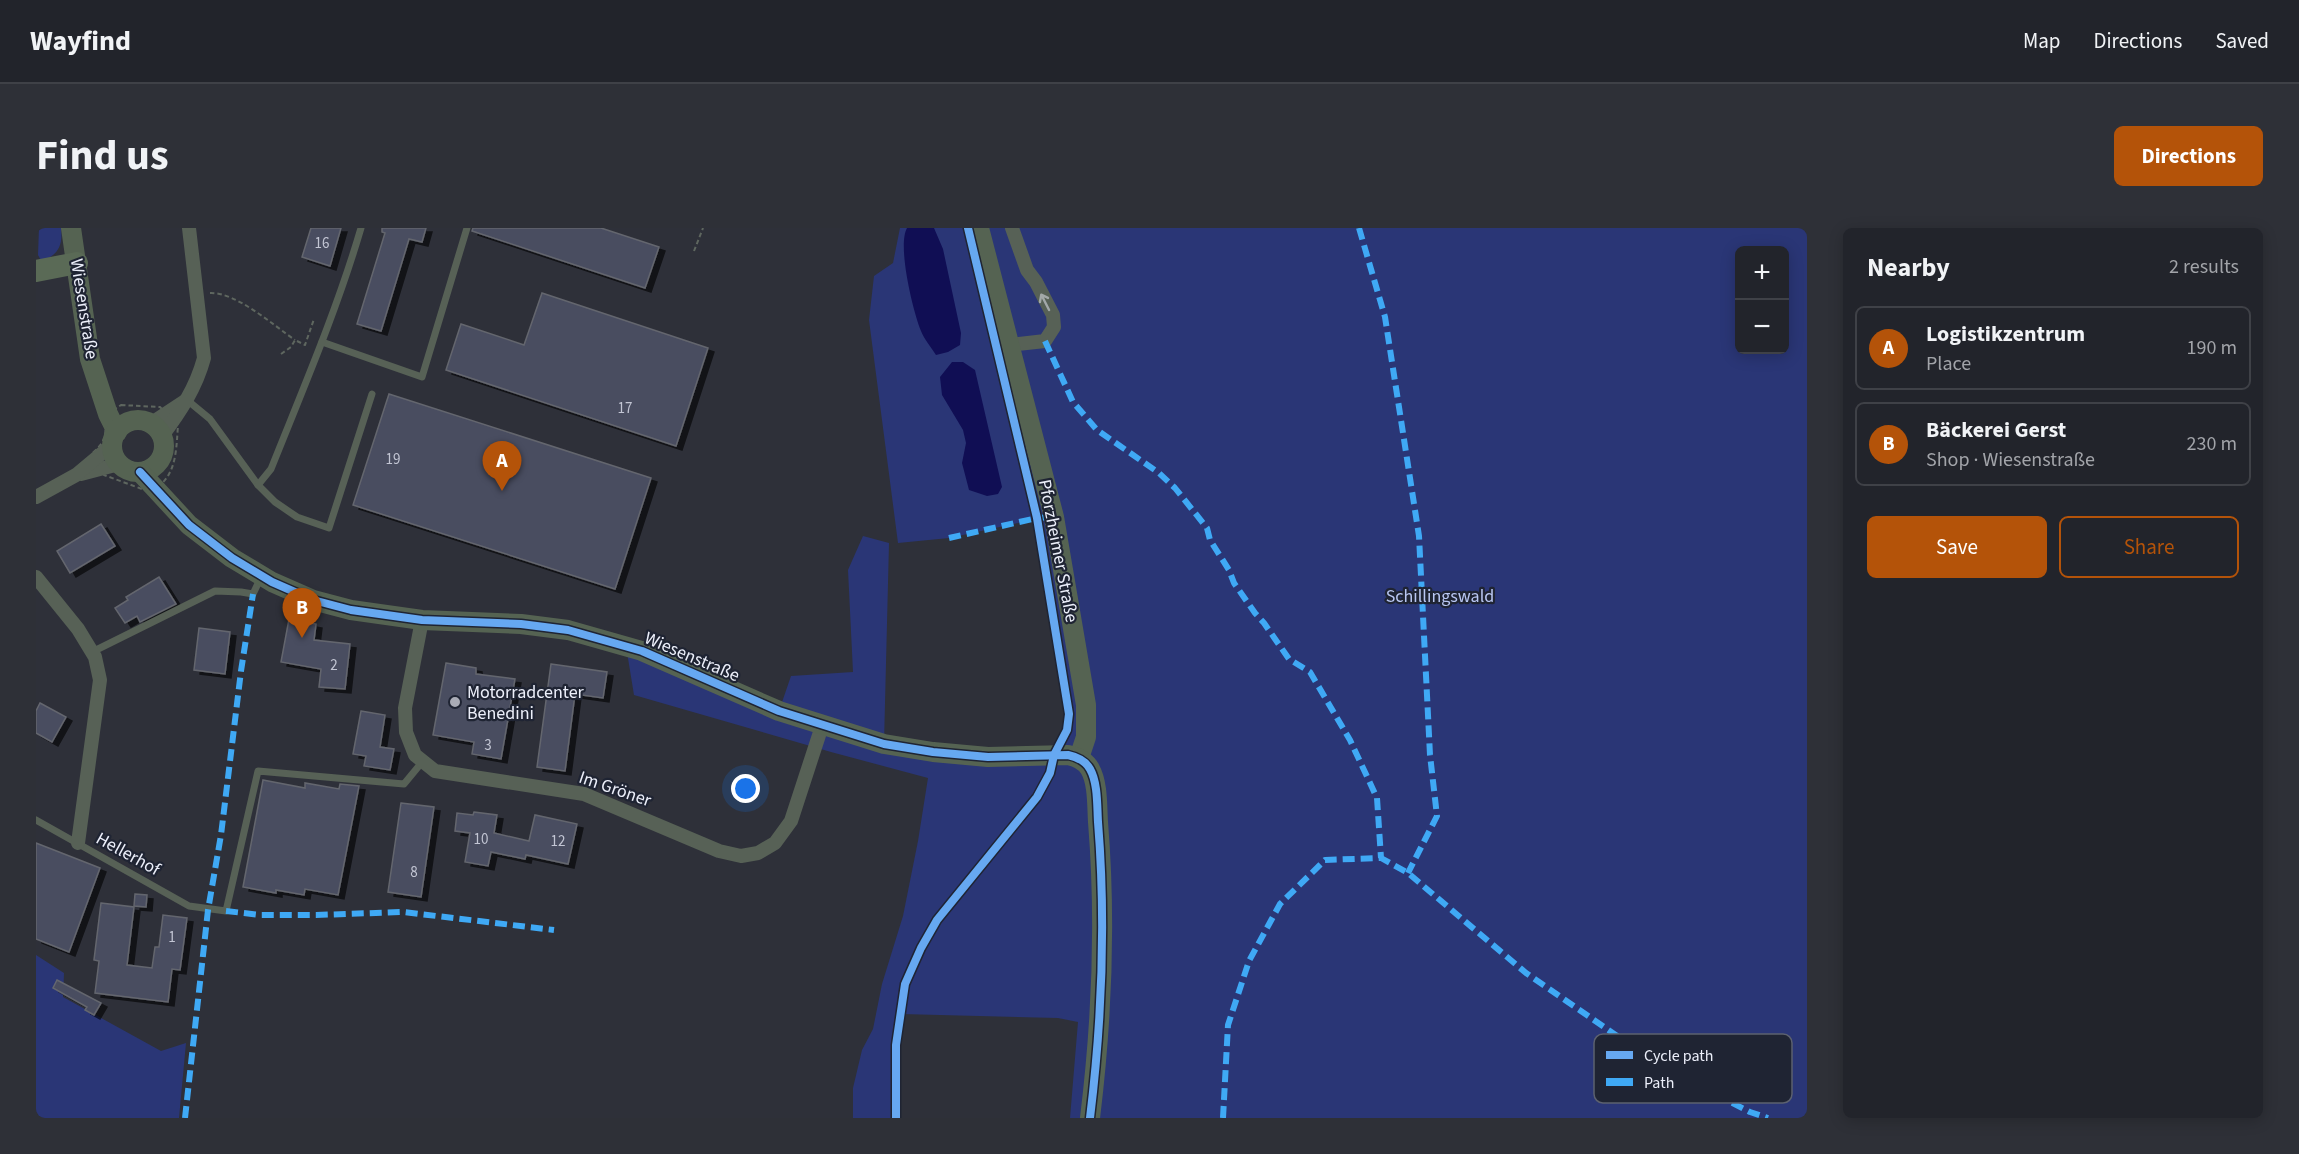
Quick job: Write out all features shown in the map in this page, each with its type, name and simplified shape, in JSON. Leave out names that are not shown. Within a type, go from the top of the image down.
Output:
[{"type":"main road","points":[[36,271],[77,263]]},
{"type":"street","name":"Wiesenstraße","points":[[71,228],[88,348],[100,390],[112,411],[115,438]]},
{"type":"street","points":[[97,464],[122,426],[158,422],[187,400],[198,379],[204,358],[189,228]]},
{"type":"street","name":"Pforzheimer Straße","points":[[979,228],[1054,517],[1084,693],[1086,737],[1079,758]]},
{"type":"street","points":[[1010,345],[1045,341],[1054,327],[1053,315],[1027,270],[1012,228]]},
{"type":"street","name":"Wiesenstraße","points":[[112,411],[158,422]]},
{"type":"street","points":[[115,438],[115,458],[119,464],[132,472],[153,477],[164,452],[158,422]]},
{"type":"street","points":[[36,497],[97,464],[119,464]]},
{"type":"street","name":"Wiesenstraße","points":[[153,477],[189,525],[232,558],[261,576],[313,600],[351,610],[422,620],[521,624],[578,633],[642,651],[780,711],[884,744],[933,752],[988,757],[1068,755],[1079,758]]},
{"type":"street","points":[[36,578],[78,628],[92,652],[100,680],[78,843]]},
{"type":"street","points":[[422,620],[405,708],[406,732],[415,755],[423,761]]},
{"type":"street","name":"Im Gröner","points":[[423,761],[435,771],[584,794],[719,851],[741,856],[758,853],[776,843],[791,821],[822,726]]},
{"type":"street","points":[[1079,758],[1091,771],[1101,854],[1102,973],[1090,1118]]},
{"type":"lane","points":[[258,485],[271,469],[322,342],[344,286],[361,228]]},
{"type":"lane","points":[[322,342],[423,377],[467,228]]},
{"type":"lane","points":[[187,400],[210,419],[258,485],[275,501],[297,517],[329,528],[372,394]]},
{"type":"lane","points":[[92,652],[215,591],[241,591],[253,594],[261,576]]},
{"type":"lane","name":"Hellerhof","points":[[36,820],[189,906],[226,911],[258,771],[404,784],[423,761]]},
{"type":"path","points":[[694,251],[703,228]]},
{"type":"path","points":[[198,296],[212,293],[224,294],[305,345],[314,319]]},
{"type":"path","points":[[281,354],[291,347],[295,340]]},
{"type":"path","points":[[121,405],[160,407],[158,422],[177,425],[176,453],[168,478],[153,477],[150,492],[104,475],[91,454],[105,437],[106,430],[102,418],[121,405]]},
{"type":"green space","points":[[39,228],[61,228],[58,249],[42,262],[38,255]]},
{"type":"green space","name":"Schillingswald","points":[[900,228],[1807,228],[1807,1118],[1070,1118],[1078,1022],[1058,1018],[901,1014],[896,1045],[896,1118],[853,1118],[853,1088],[862,1050],[873,1029],[882,984],[903,916],[928,778],[634,695],[626,646],[779,711],[791,676],[853,672],[848,570],[863,536],[889,543],[884,743],[1054,755],[1067,730],[1069,714],[1037,519],[949,538],[898,543],[869,320],[874,276],[893,263]]},
{"type":"green space","points":[[36,955],[64,973],[63,997],[161,1051],[186,1043],[179,1118],[36,1118]]},
{"type":"shaded area","points":[[907,228],[934,228],[943,249],[961,333],[960,345],[948,352],[936,355],[924,337],[918,322],[905,263],[904,237]]},
{"type":"shaded area","points":[[952,362],[963,362],[975,370],[1002,487],[998,494],[987,496],[969,490],[962,463],[966,443],[963,430],[942,395],[940,377]]},
{"type":"building","points":[[311,228],[341,228],[330,266],[302,257]]},
{"type":"building","points":[[382,228],[426,228],[422,242],[409,239],[381,331],[357,324],[385,233],[382,232]]},
{"type":"building","points":[[473,228],[601,228],[659,247],[645,288],[472,231]]},
{"type":"building","points":[[542,293],[708,348],[676,446],[446,370],[461,324],[524,345]]},
{"type":"building","points":[[389,394],[651,478],[615,589],[353,505]]},
{"type":"building","points":[[101,524],[115,546],[70,573],[57,551]]},
{"type":"building","points":[[159,577],[176,604],[140,622],[137,616],[125,623],[115,608],[128,600],[126,597]]},
{"type":"building","points":[[289,619],[316,624],[314,640],[350,644],[345,689],[319,687],[321,669],[281,662]]},
{"type":"building","points":[[199,628],[230,632],[225,674],[194,670]]},
{"type":"building","points":[[446,663],[476,668],[476,674],[515,679],[501,759],[472,754],[474,742],[433,735]]},
{"type":"building","points":[[551,664],[607,672],[603,698],[575,694],[565,771],[537,767]]},
{"type":"building","points":[[40,703],[66,717],[52,742],[36,733],[36,711]]},
{"type":"building","points":[[361,711],[385,715],[380,747],[394,749],[390,770],[364,766],[366,756],[353,754]]},
{"type":"building","points":[[263,780],[305,788],[305,783],[339,789],[340,784],[359,786],[338,895],[305,889],[304,895],[276,890],[276,893],[243,887]]},
{"type":"building","points":[[401,803],[434,807],[421,897],[388,892]]},
{"type":"building","points":[[474,812],[497,815],[494,833],[529,841],[535,815],[577,824],[568,864],[526,855],[525,859],[491,852],[488,866],[465,862],[470,833],[455,831],[457,813],[473,815]]},
{"type":"building","points":[[36,843],[100,868],[69,952],[36,939]]},
{"type":"building","points":[[135,894],[147,895],[146,907],[134,906]]},
{"type":"building","points":[[101,903],[134,907],[127,965],[152,968],[155,947],[159,947],[163,915],[187,918],[180,970],[172,969],[168,1002],[95,993],[99,961],[94,960]]},
{"type":"building","points":[[57,980],[101,1003],[94,1015],[85,1010],[87,1007],[53,988]]},
{"type":"marked path","points":[[1359,228],[1385,317],[1419,536],[1430,755],[1437,816],[1408,873]]},
{"type":"marked path","points":[[1045,341],[1073,402],[1097,430],[1159,473],[1175,488],[1207,528],[1210,540],[1229,570],[1234,583],[1255,613],[1289,659],[1310,672],[1350,740],[1377,798],[1381,858]]},
{"type":"marked path","points":[[949,538],[1037,518],[1054,517]]},
{"type":"marked path","points":[[185,1118],[208,910],[221,835],[253,594]]},
{"type":"marked path","points":[[1223,1118],[1228,1025],[1249,961],[1280,904],[1325,860],[1381,858],[1408,873],[1526,973],[1614,1034]]},
{"type":"marked path","points":[[226,911],[261,915],[403,912],[554,930]]},
{"type":"marked path","points":[[1732,1103],[1768,1118]]},
{"type":"cycle path","points":[[896,1118],[896,1045],[905,984],[937,920],[1037,797],[1050,773],[1054,755],[1067,730],[1069,714],[1037,518],[968,228]]},
{"type":"cycle path","points":[[140,472],[189,525],[232,558],[272,582],[313,600],[351,610],[422,620],[521,624],[568,630],[642,651],[779,711],[884,744],[933,752],[988,757],[1068,755],[1083,761],[1093,775],[1096,788],[1102,896],[1102,970],[1090,1118]]},
{"type":"place","name":"Logistikzentrum","points":[[502,491]]},
{"type":"place","name":"Bäckerei Gerst","points":[[302,638]]},
{"type":"place","name":"Motorradcenter Benedini","points":[[455,702]]}]
